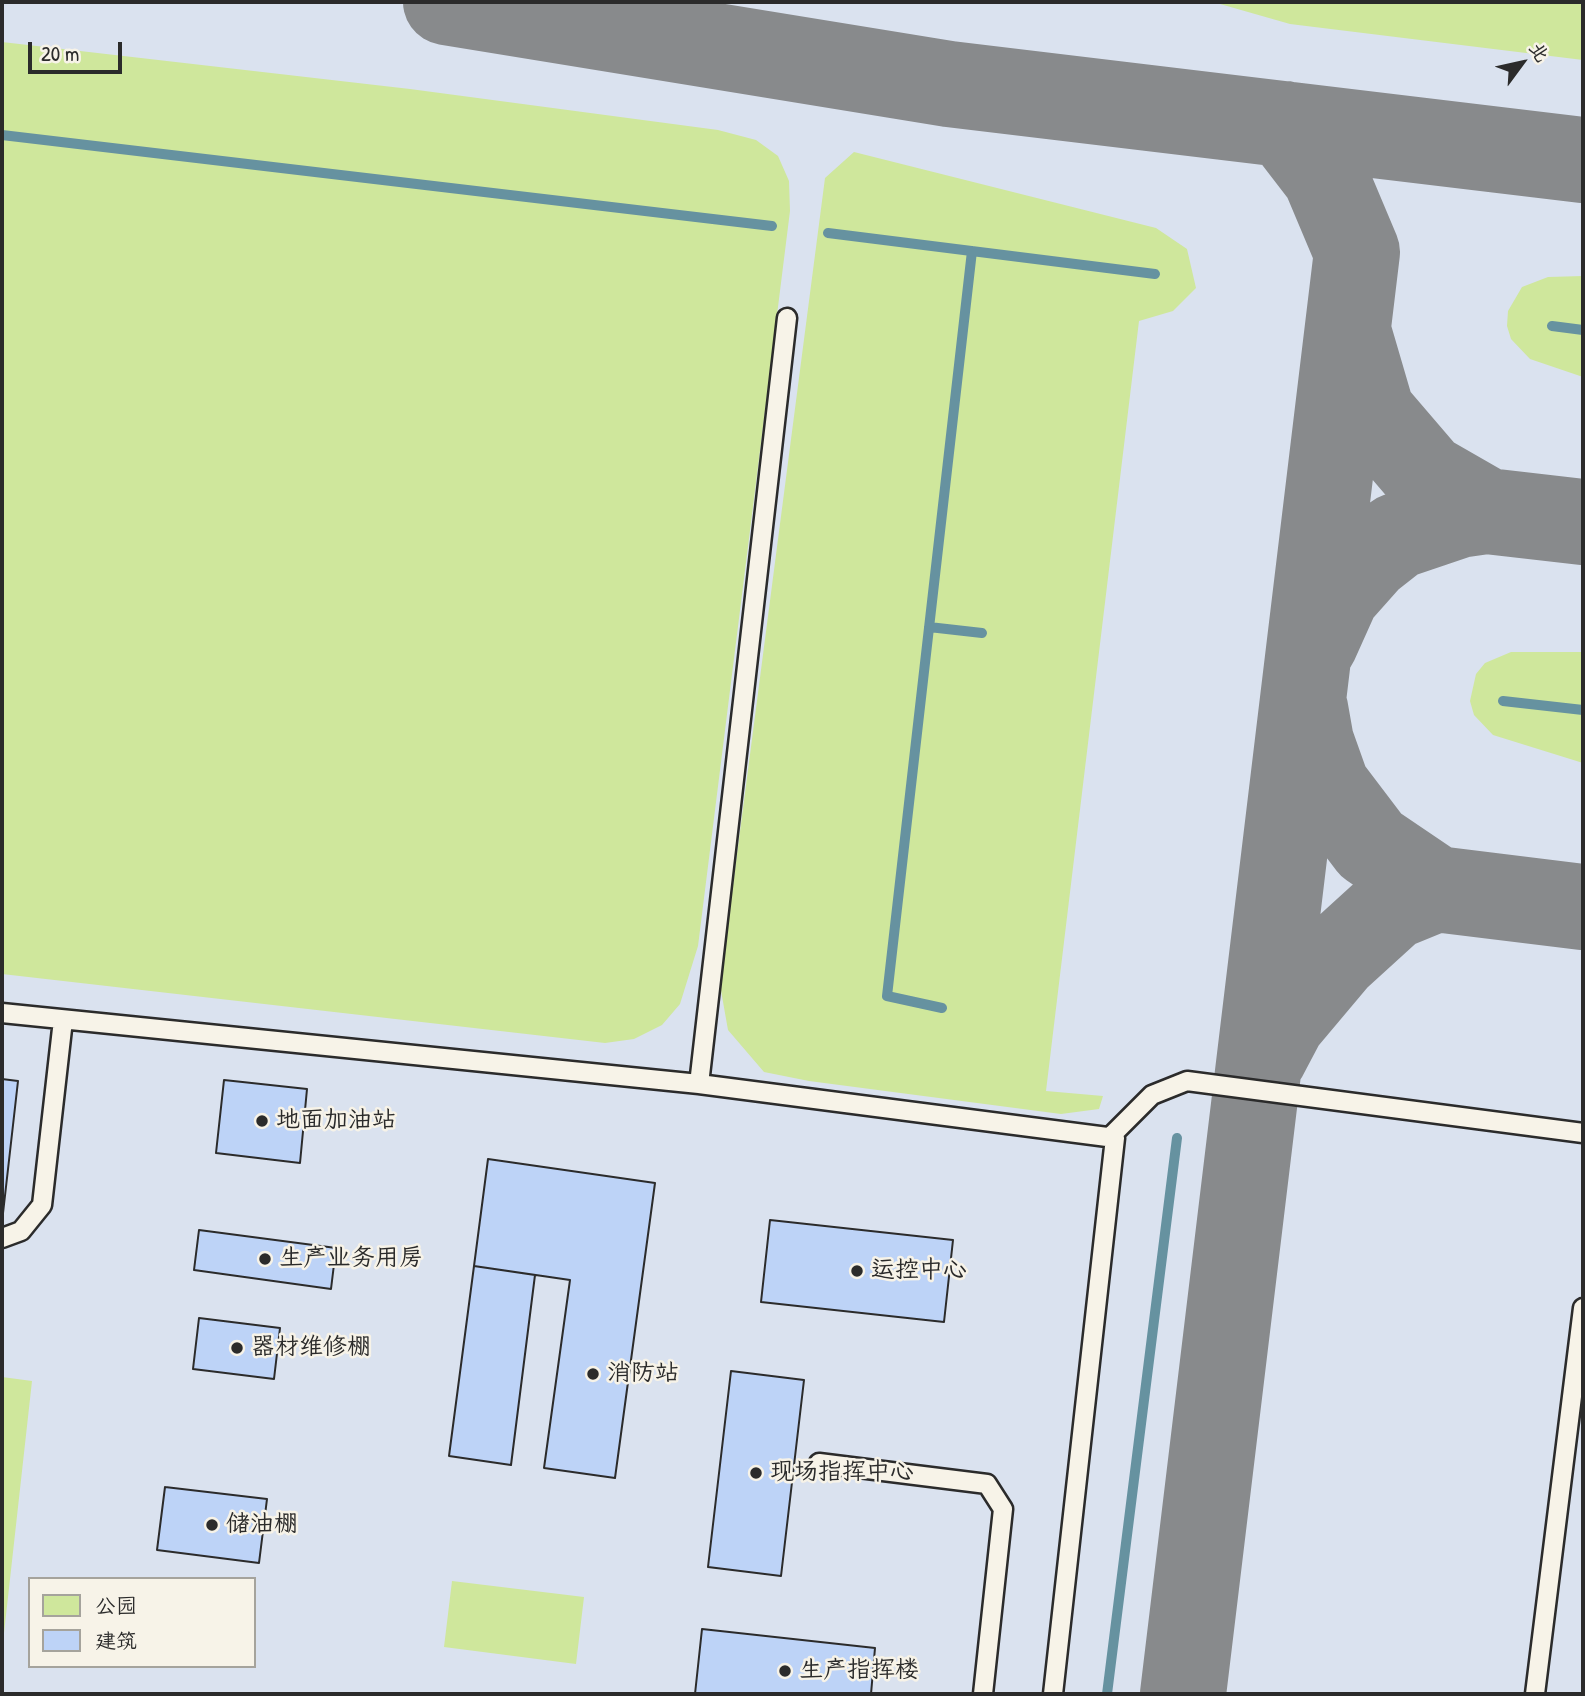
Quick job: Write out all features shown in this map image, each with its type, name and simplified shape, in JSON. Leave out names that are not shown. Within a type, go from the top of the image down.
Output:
[{"type":"lane","points":[[699,1084],[787,318]]},
{"type":"lane","points":[[2,1013],[699,1084],[1115,1138],[1054,1694]]},
{"type":"lane","points":[[2,1238],[21,1231],[42,1205],[63,1020]]},
{"type":"lane","points":[[1110,1137],[1152,1095],[1187,1081],[1583,1133]]},
{"type":"lane","points":[[1535,1694],[1583,1308]]},
{"type":"lane","points":[[819,1463],[987,1484],[1003,1509],[983,1694]]},
{"type":"shaded area","points":[[2,2],[1583,2],[1583,1694],[2,1694]]},
{"type":"green space","points":[[1213,2],[1583,2],[1583,60],[1290,24]]},
{"type":"green space","points":[[2,42],[410,89],[718,130],[756,140],[778,156],[789,181],[790,211],[698,946],[680,1004],[662,1025],[634,1039],[605,1043],[2,974]]},
{"type":"green space","points":[[854,152],[1156,228],[1187,249],[1196,288],[1173,311],[1139,321],[1046,1091],[1103,1096],[1099,1109],[1061,1114],[809,1081],[764,1072],[728,1030],[720,985],[825,178]]},
{"type":"green space","points":[[1583,276],[1583,377],[1530,359],[1511,339],[1507,326],[1508,311],[1522,287],[1548,277]]},
{"type":"green space","points":[[1511,652],[1583,652],[1583,763],[1493,735],[1474,715],[1470,701],[1476,674],[1485,663]]},
{"type":"green space","points":[[2,1377],[32,1381],[2,1651]]},
{"type":"green space","points":[[452,1581],[584,1597],[576,1664],[444,1647]]},
{"type":"building","points":[[2,1079],[18,1081],[2,1222]]},
{"type":"building","name":"地面加油站","points":[[224,1080],[307,1089],[300,1163],[216,1153]]},
{"type":"building","name":"消防站","points":[[488,1159],[655,1183],[615,1478],[544,1468],[570,1280],[474,1266]]},
{"type":"building","name":"运控中心","points":[[770,1220],[953,1240],[944,1322],[761,1302]]},
{"type":"building","name":"生产业务用房","points":[[199,1230],[336,1248],[331,1289],[194,1270]]},
{"type":"building","points":[[474,1266],[535,1275],[511,1465],[449,1456]]},
{"type":"building","name":"器材维修棚","points":[[199,1318],[280,1328],[274,1379],[193,1369]]},
{"type":"building","name":"现场指挥中心","points":[[731,1371],[804,1380],[781,1576],[708,1567]]},
{"type":"building","name":"储油棚","points":[[165,1487],[267,1499],[259,1563],[157,1550]]},
{"type":"building","name":"生产指挥楼","points":[[702,1629],[875,1648],[871,1694],[695,1694]]},
{"type":"waterway","points":[[2,135],[772,226]]},
{"type":"waterway","points":[[828,233],[1155,274]]},
{"type":"waterway","points":[[942,1008],[887,996],[972,251]]},
{"type":"waterway","points":[[1552,326],[1583,330]]},
{"type":"waterway","points":[[929,627],[982,633]]},
{"type":"waterway","points":[[1503,701],[1583,710]]},
{"type":"waterway","points":[[1107,1694],[1177,1138]]},
{"type":"taxiway","points":[[446,2],[949,84],[1583,160]]},
{"type":"taxiway","points":[[1183,1694],[1357,252],[1325,176],[1285,124]]},
{"type":"taxiway","points":[[1348,331],[1372,413],[1426,476],[1487,511],[1583,522]]},
{"type":"taxiway","points":[[1315,643],[1337,594],[1369,558],[1397,536],[1459,515],[1487,511]]},
{"type":"taxiway","points":[[1305,708],[1311,742],[1327,787],[1371,845],[1436,889],[1583,907]]},
{"type":"taxiway","points":[[1264,1057],[1283,1021],[1336,958],[1392,907],[1436,889]]},
{"type":"place","name":"地面加油站","points":[[262,1121]]},
{"type":"place","name":"生产业务用房","points":[[265,1259]]},
{"type":"place","name":"运控中心","points":[[857,1271]]},
{"type":"place","name":"器材维修棚","points":[[237,1348]]},
{"type":"place","name":"消防站","points":[[593,1374]]},
{"type":"place","name":"现场指挥中心","points":[[756,1473]]},
{"type":"place","name":"储油棚","points":[[212,1525]]},
{"type":"place","name":"生产指挥楼","points":[[785,1671]]}]
